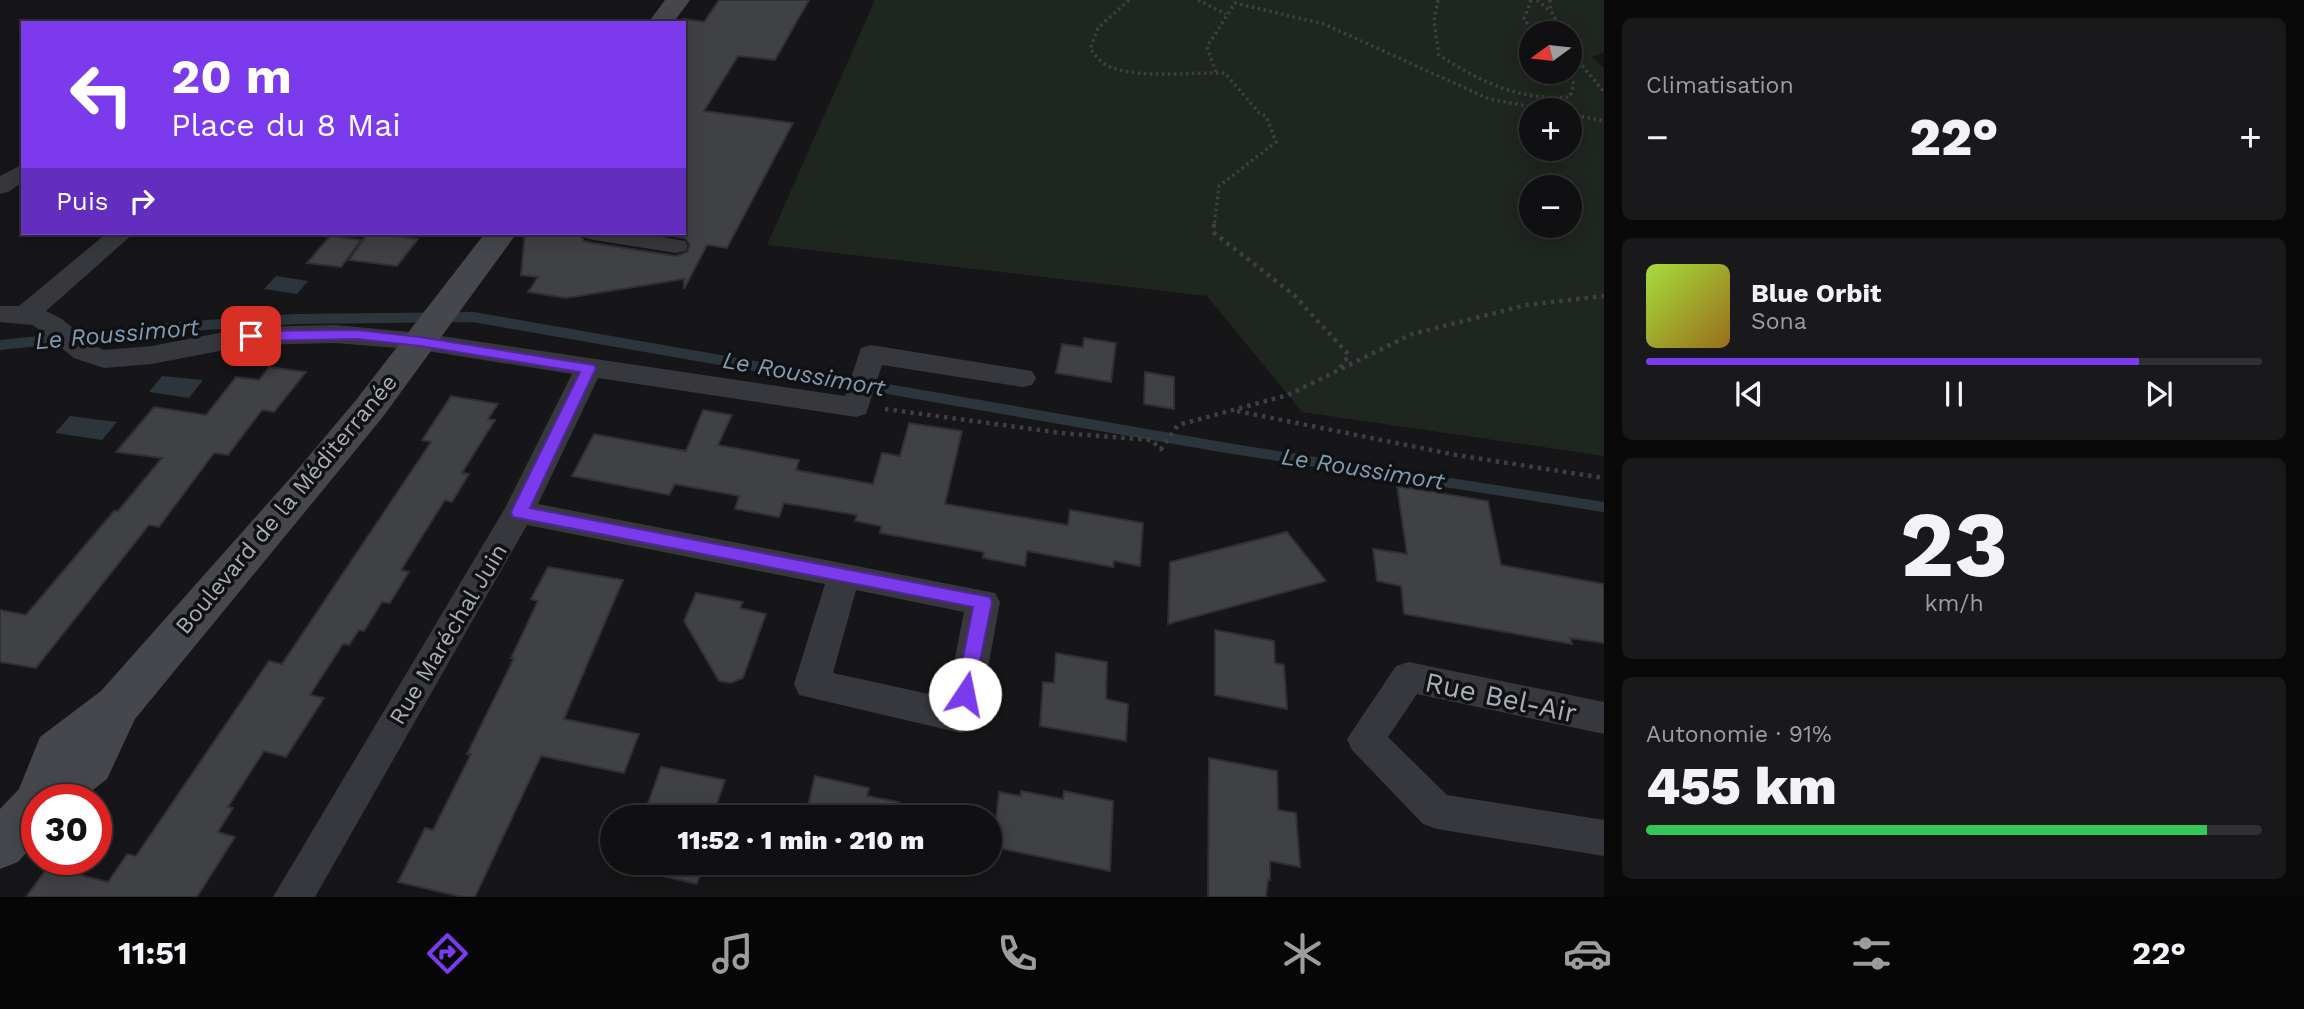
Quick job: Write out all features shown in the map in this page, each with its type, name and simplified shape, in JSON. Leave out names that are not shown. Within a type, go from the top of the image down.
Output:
[{"type":"main road","points":[[662,21],[678,0]]},
{"type":"main road","name":"Boulevard de la Méditerranée","points":[[62,784],[90,764],[118,705],[307,485],[500,235]]},
{"type":"main road","name":"Boulevard de la Méditerranée","points":[[0,845],[21,821]]},
{"type":"street","points":[[0,187],[21,172]]},
{"type":"street","points":[[35,317],[120,235]]},
{"type":"street","points":[[607,235],[676,246]]},
{"type":"street","points":[[0,314],[35,317],[89,357],[118,359],[251,336],[425,335],[589,368],[856,407],[871,354],[1022,378]]},
{"type":"street","name":"Rue Maréchal Juin","points":[[293,897],[519,512],[589,368]]},
{"type":"street","points":[[519,512],[983,602],[961,717],[812,684],[844,576]]},
{"type":"street","name":"Rue Bel-Air","points":[[1604,718],[1409,677],[1365,738],[1437,811],[1604,838]]},
{"type":"path","points":[[1129,0],[1098,28],[1090,49],[1101,62],[1113,68],[1225,73],[1259,113],[1266,116],[1276,142],[1219,186],[1213,232],[1294,295],[1349,355],[1340,369]]},
{"type":"path","points":[[1198,0],[1226,14]]},
{"type":"path","points":[[1438,0],[1434,21],[1439,55],[1475,79],[1506,92],[1550,100],[1570,97],[1574,84]]},
{"type":"path","points":[[1526,21],[1531,0]]},
{"type":"path","points":[[1537,0],[1551,11],[1556,21]]},
{"type":"path","points":[[1550,0],[1551,11]]},
{"type":"path","points":[[1216,72],[1207,47],[1235,3],[1324,24],[1489,99],[1519,104]]},
{"type":"path","points":[[1582,65],[1604,92]]},
{"type":"path","points":[[1582,116],[1604,121]]},
{"type":"path","points":[[856,407],[913,411],[1061,433],[1151,440],[1161,449],[1178,425],[1288,395],[1412,334],[1527,305],[1604,296]]},
{"type":"path","points":[[1234,410],[1456,455],[1604,478]]},
{"type":"shaded area","points":[[875,0],[1604,0],[1604,52],[1592,57],[1604,68],[1604,456],[1302,412],[1207,296],[767,245]]},
{"type":"shaded area","points":[[276,276],[308,281],[297,294],[264,289]]},
{"type":"shaded area","points":[[162,376],[203,380],[189,398],[149,392]]},
{"type":"shaded area","points":[[70,416],[117,422],[102,440],[55,433]]},
{"type":"building","points":[[719,0],[809,0],[775,60],[738,56],[704,111],[793,123],[727,248],[707,245],[684,289],[684,279],[566,298],[528,292],[538,277],[521,275],[525,235],[580,235],[584,241],[593,243],[676,256],[687,252],[690,245],[685,238],[666,235],[686,235],[684,19],[704,22]]},
{"type":"building","points":[[367,235],[418,239],[397,266],[349,260]]},
{"type":"building","points":[[330,236],[361,240],[341,267],[307,263]]},
{"type":"building","points":[[1084,338],[1116,343],[1111,382],[1056,373],[1062,344],[1083,347]]},
{"type":"building","points":[[269,367],[306,372],[274,412],[262,410],[228,455],[214,453],[159,527],[149,525],[36,668],[0,662],[0,610],[26,615],[162,458],[116,452],[154,407],[206,415],[236,377],[259,380]]},
{"type":"building","points":[[1145,372],[1174,377],[1174,409],[1144,404]]},
{"type":"building","points":[[451,396],[498,404],[488,419],[495,420],[462,473],[469,474],[452,502],[445,500],[401,570],[409,572],[390,603],[382,602],[364,631],[359,630],[349,645],[343,644],[310,695],[324,698],[286,757],[264,751],[228,807],[233,808],[218,832],[235,837],[197,897],[26,897],[42,875],[80,875],[108,882],[127,854],[136,856],[269,661],[282,664],[431,442],[422,440]]},
{"type":"building","points":[[703,410],[732,415],[718,445],[799,460],[796,470],[873,484],[882,453],[900,456],[909,423],[962,431],[945,504],[1068,525],[1070,510],[1143,523],[1140,566],[1114,561],[1113,567],[1027,551],[1025,566],[983,558],[984,552],[880,533],[881,526],[855,521],[857,515],[784,503],[779,517],[735,509],[739,496],[675,484],[669,495],[572,476],[594,434],[686,451]]},
{"type":"building","points":[[1397,486],[1488,501],[1501,565],[1604,584],[1604,643],[1570,638],[1572,644],[1404,614],[1401,586],[1377,581],[1373,549],[1407,554]]},
{"type":"building","points":[[1287,532],[1326,581],[1168,624],[1170,562]]},
{"type":"building","points":[[548,567],[623,580],[564,719],[639,734],[624,773],[541,756],[475,897],[462,897],[398,882],[425,828],[433,830],[471,754],[467,754],[514,658],[511,658],[538,601],[531,599]]},
{"type":"building","points":[[696,593],[743,602],[740,608],[766,614],[743,678],[731,683],[719,681],[684,621]]},
{"type":"building","points":[[1215,630],[1274,641],[1275,663],[1284,665],[1287,709],[1215,695]]},
{"type":"building","points":[[1056,653],[1107,662],[1106,699],[1128,704],[1126,741],[1040,726],[1043,682],[1054,683]]},
{"type":"building","points":[[1209,758],[1277,771],[1278,810],[1296,813],[1300,867],[1270,861],[1266,897],[1208,897]]},
{"type":"building","points":[[661,767],[725,780],[717,805],[647,805]]},
{"type":"building","points":[[815,776],[869,788],[867,796],[899,802],[898,805],[808,805]]},
{"type":"building","points":[[1021,791],[1063,799],[1064,791],[1113,801],[1110,871],[1002,849],[1002,805],[998,805],[999,792],[1021,796]]},
{"type":"building","points":[[659,875],[700,875],[697,884]]},
{"type":"waterway","name":"Le Roussimort","points":[[0,345],[177,327],[295,319],[473,317],[1227,448],[1604,507]]},
{"type":"route","points":[[251,336],[357,335],[420,341],[589,368],[519,512],[983,602],[965,694]]}]
